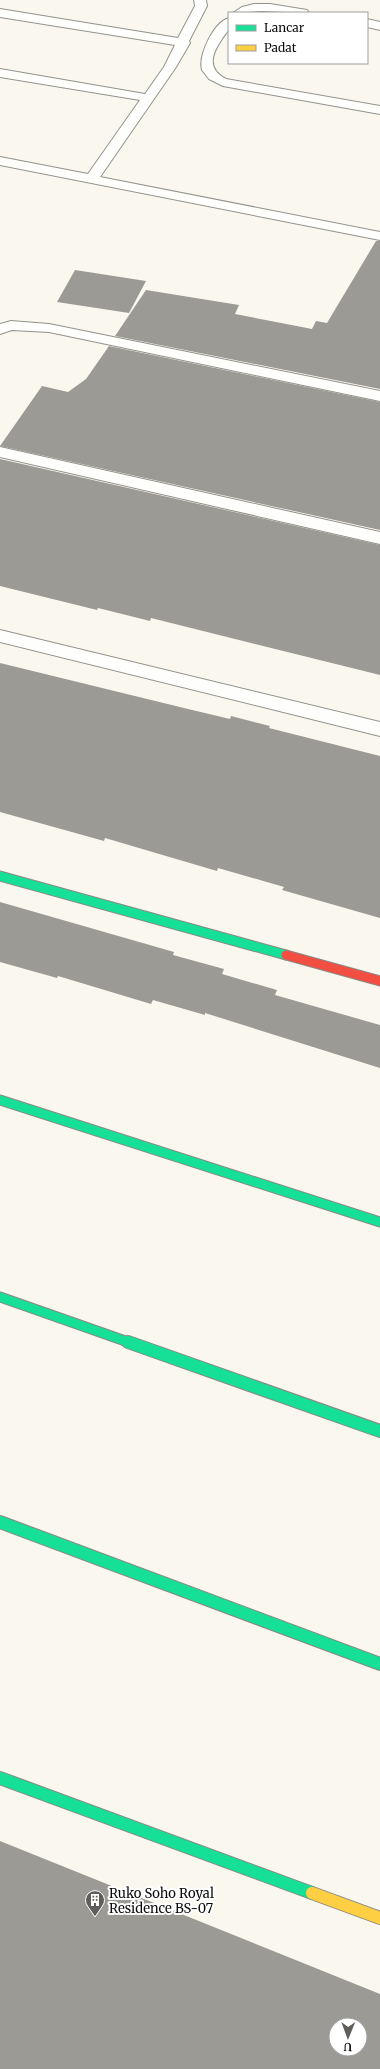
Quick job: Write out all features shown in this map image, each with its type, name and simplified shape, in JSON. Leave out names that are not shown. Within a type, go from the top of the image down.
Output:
[{"type":"street","points":[[92,179],[184,43],[201,6],[200,0]]},
{"type":"street","points":[[240,12],[243,10],[266,8],[296,12]]},
{"type":"street","points":[[0,13],[184,43]]},
{"type":"street","points":[[228,23],[212,46],[207,66],[209,71],[223,82],[380,110]]},
{"type":"street","points":[[368,23],[380,26]]},
{"type":"street","points":[[0,72],[148,98]]},
{"type":"street","points":[[0,161],[380,236]]},
{"type":"street","points":[[0,329],[12,325],[49,328],[380,396]]},
{"type":"street","points":[[0,452],[380,538]]},
{"type":"street","points":[[0,636],[380,729]]},
{"type":"street","points":[[0,876],[380,981]]},
{"type":"street","points":[[0,1100],[380,1222]]},
{"type":"street","points":[[0,1297],[380,1431]]},
{"type":"street","points":[[0,1522],[380,1664]]},
{"type":"street","points":[[0,1778],[380,1918]]},
{"type":"building","points":[[376,241],[380,241],[380,389],[115,336],[146,290],[239,305],[235,314],[312,329],[316,321],[327,323]]},
{"type":"building","points":[[75,270],[146,281],[129,313],[57,302]]},
{"type":"building","points":[[109,346],[380,402],[380,530],[0,446],[42,386],[68,392],[86,379]]},
{"type":"building","points":[[0,459],[380,545],[380,675],[151,618],[150,621],[98,608],[97,610],[0,586]]},
{"type":"building","points":[[0,663],[230,719],[231,716],[270,726],[269,728],[380,756],[380,918],[282,890],[284,887],[218,868],[217,871],[105,838],[104,841],[0,812]]},
{"type":"building","points":[[0,902],[174,952],[173,955],[224,969],[222,974],[277,990],[275,995],[380,1025],[380,1068],[205,1013],[205,1015],[153,1000],[151,1004],[58,976],[57,978],[0,962]]},
{"type":"building","name":"Ruko Soho Royal Residence BS-07","points":[[0,1841],[380,1994],[380,2069],[0,2069]]},
{"type":"traffic: fast","points":[[0,876],[286,955]]},
{"type":"traffic: fast","points":[[0,1100],[380,1222]]},
{"type":"traffic: fast","points":[[0,1297],[380,1431]]},
{"type":"traffic: fast","points":[[0,1522],[380,1664]]},
{"type":"traffic: fast","points":[[0,1778],[312,1893]]},
{"type":"traffic: slow","points":[[312,1893],[380,1918]]},
{"type":"traffic: jam","points":[[286,955],[380,981]]},
{"type":"place","name":"Ruko Soho Royal Residence BS-07","points":[[95,1917]]}]
